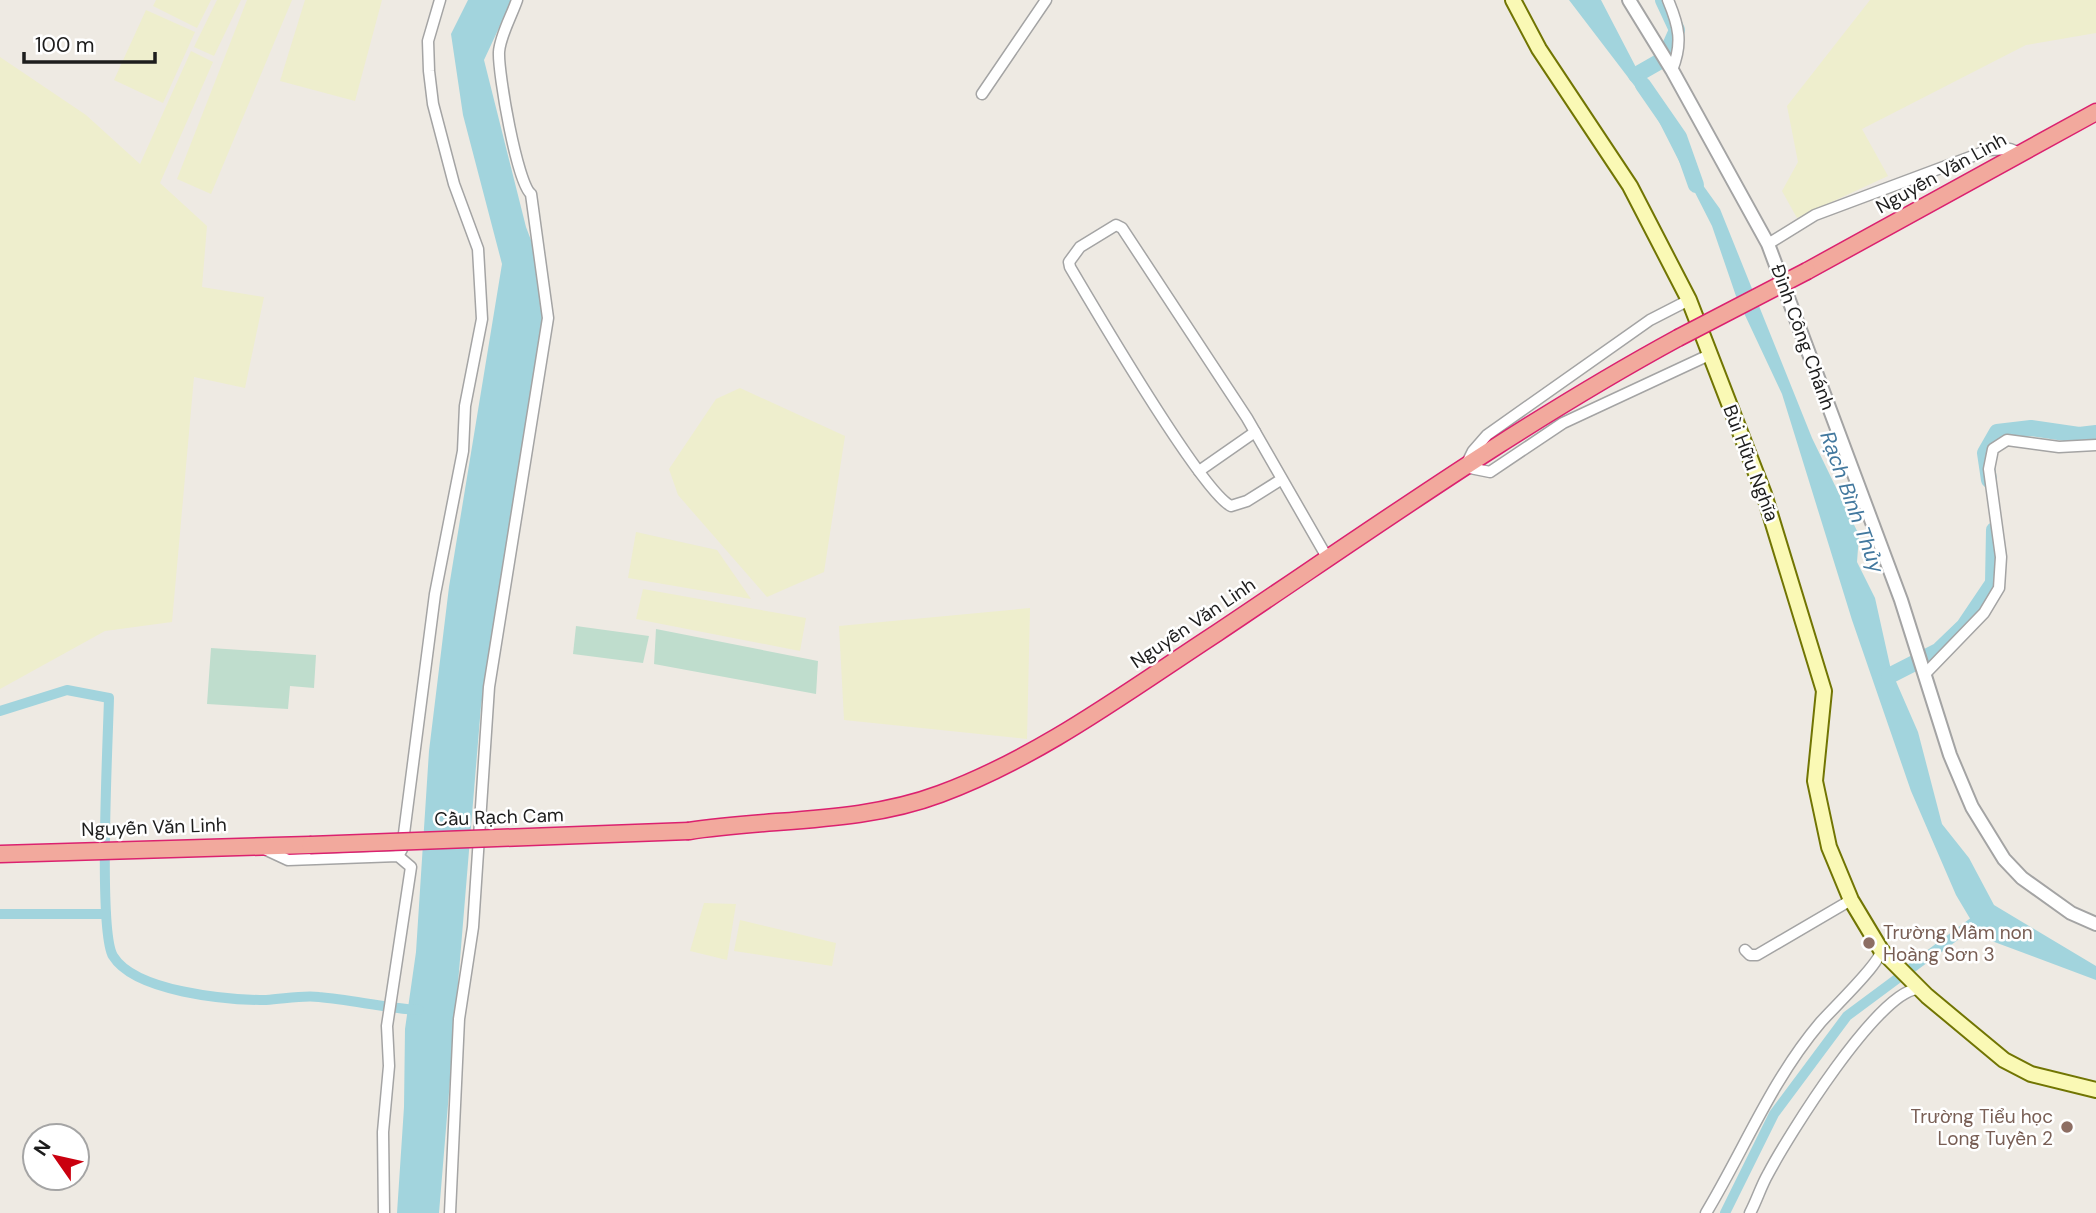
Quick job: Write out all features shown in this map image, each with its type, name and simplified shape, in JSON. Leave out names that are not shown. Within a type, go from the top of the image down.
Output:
[{"type":"highway","name":"Nguyễn Văn Linh","points":[[689,831],[858,815],[938,795],[1012,763],[1106,706],[1465,467],[1678,338],[1807,271],[2096,112]]},
{"type":"highway","name":"Cầu Rạch Cam","points":[[310,845],[689,831]]},
{"type":"highway","name":"Nguyễn Văn Linh","points":[[0,854],[310,845]]},
{"type":"main road","name":"Bùi Hữu Nghĩa","points":[[1513,0],[1539,49],[1630,186],[1689,300],[1773,518],[1821,680],[1822,709],[1815,781],[1829,847],[1851,900],[1885,953],[1927,996]]},
{"type":"main road","points":[[1927,996],[2004,1060],[2031,1074],[2096,1090]]},
{"type":"street","points":[[398,856],[402,849],[407,815],[435,594],[463,451],[465,407],[482,318],[478,249],[454,184],[429,71],[428,41],[440,0]]},
{"type":"street","points":[[450,1213],[458,1019],[473,927],[489,687],[548,318],[531,194],[525,189],[517,166],[499,50],[517,0]]},
{"type":"street","points":[[982,94],[1046,0]]},
{"type":"street","name":"Đinh Công Chánh","points":[[1629,0],[1667,61],[1768,244],[1901,600],[1955,769],[1972,807],[2004,859],[2022,878],[2071,913],[2096,924]]},
{"type":"street","points":[[1667,61],[1679,51],[1677,21],[1668,0]]},
{"type":"street","points":[[1768,244],[1815,215],[1989,150],[2010,149],[2020,153]]},
{"type":"street","points":[[1282,479],[1247,501],[1231,506],[1219,499],[1070,267],[1069,261],[1080,247],[1116,225],[1122,228],[1255,432],[1328,559]]},
{"type":"street","points":[[1689,300],[1650,320],[1487,435],[1473,451],[1465,467],[1489,472],[1563,423],[1709,355]]},
{"type":"street","points":[[1199,471],[1255,432]]},
{"type":"street","points":[[1923,673],[1984,614],[1999,588],[2001,557],[1989,469],[1993,449],[2007,440],[2059,447],[2096,445]]},
{"type":"street","points":[[257,845],[288,860],[398,856],[409,864],[411,874],[387,1026],[390,1066],[383,1132],[384,1213]]},
{"type":"street","points":[[1745,950],[1750,955],[1757,954],[1851,900]]},
{"type":"street","points":[[1706,1213],[1747,1134],[1791,1063],[1818,1026],[1885,953]]},
{"type":"street","points":[[1751,1213],[1775,1160],[1870,1022],[1903,993],[1917,989],[1927,996]]},
{"type":"green space","points":[[156,0],[211,0],[197,28],[153,6]]},
{"type":"green space","points":[[217,0],[241,0],[214,56],[194,47]]},
{"type":"green space","points":[[247,0],[292,0],[211,194],[177,179]]},
{"type":"green space","points":[[305,0],[382,0],[355,101],[280,81]]},
{"type":"green space","points":[[1870,0],[2096,0],[2096,33],[2026,45],[1862,129],[1888,176],[1797,218],[1782,191],[1798,162],[1787,106]]},
{"type":"green space","points":[[146,10],[195,32],[163,103],[114,80]]},
{"type":"green space","points":[[191,51],[213,62],[160,183],[207,226],[202,287],[264,297],[245,388],[194,377],[172,622],[105,631],[0,689],[0,57],[86,115],[140,164]]},
{"type":"green space","points":[[740,388],[845,436],[824,572],[767,597],[678,495],[669,469],[716,399]]},
{"type":"green space","points":[[636,532],[717,550],[751,599],[628,578]]},
{"type":"green space","points":[[643,589],[806,618],[800,651],[636,619]]},
{"type":"green space","points":[[1030,608],[1027,739],[844,720],[839,626]]},
{"type":"green space","points":[[576,626],[649,636],[643,663],[573,654]]},
{"type":"green space","points":[[656,629],[818,661],[816,694],[654,664]]},
{"type":"green space","points":[[211,648],[316,655],[314,688],[290,686],[288,709],[207,704]]},
{"type":"green space","points":[[704,903],[736,904],[727,960],[690,951]]},
{"type":"green space","points":[[740,920],[836,943],[832,966],[734,951]]},
{"type":"water","points":[[468,0],[512,0],[484,60],[526,227],[540,264],[542,323],[481,706],[439,1213],[397,1213],[404,1107],[405,1029],[416,952],[429,751],[449,587],[502,264],[463,115],[451,34]]},
{"type":"water","name":"Rạch Bình Thủy","points":[[1569,0],[1601,0],[1682,156],[1720,209],[1812,438],[1859,535],[1857,562],[1875,598],[1891,670],[1918,732],[1942,824],[1969,858],[1994,905],[2096,966],[2096,980],[1981,937],[1956,895],[1911,791],[1852,620],[1782,394],[1736,296],[1712,226],[1653,110]]},
{"type":"waterway","points":[[1636,75],[1664,59],[1677,30],[1663,0]]},
{"type":"waterway","name":"Rạch Bình Thủy","points":[[1643,85],[1679,137],[1696,185]]},
{"type":"waterway","points":[[1989,480],[1985,453],[1997,432],[2031,428],[2079,435],[2096,433]]},
{"type":"waterway","points":[[1889,676],[1938,651],[1964,626],[1993,583],[1994,530]]},
{"type":"waterway","points":[[0,711],[67,690],[109,698],[106,911],[108,939],[113,956],[124,968],[161,986],[206,996],[266,1000],[313,997],[419,1010]]},
{"type":"waterway","points":[[0,914],[106,914]]},
{"type":"waterway","points":[[1725,1213],[1774,1114],[1847,1016],[1975,921]]},
{"type":"place","name":"Trường Mầm non Hoàng Sơn 3","points":[[1869,943]]},
{"type":"place","name":"Trường Tiểu học Long Tuyền 2","points":[[2067,1127]]}]
